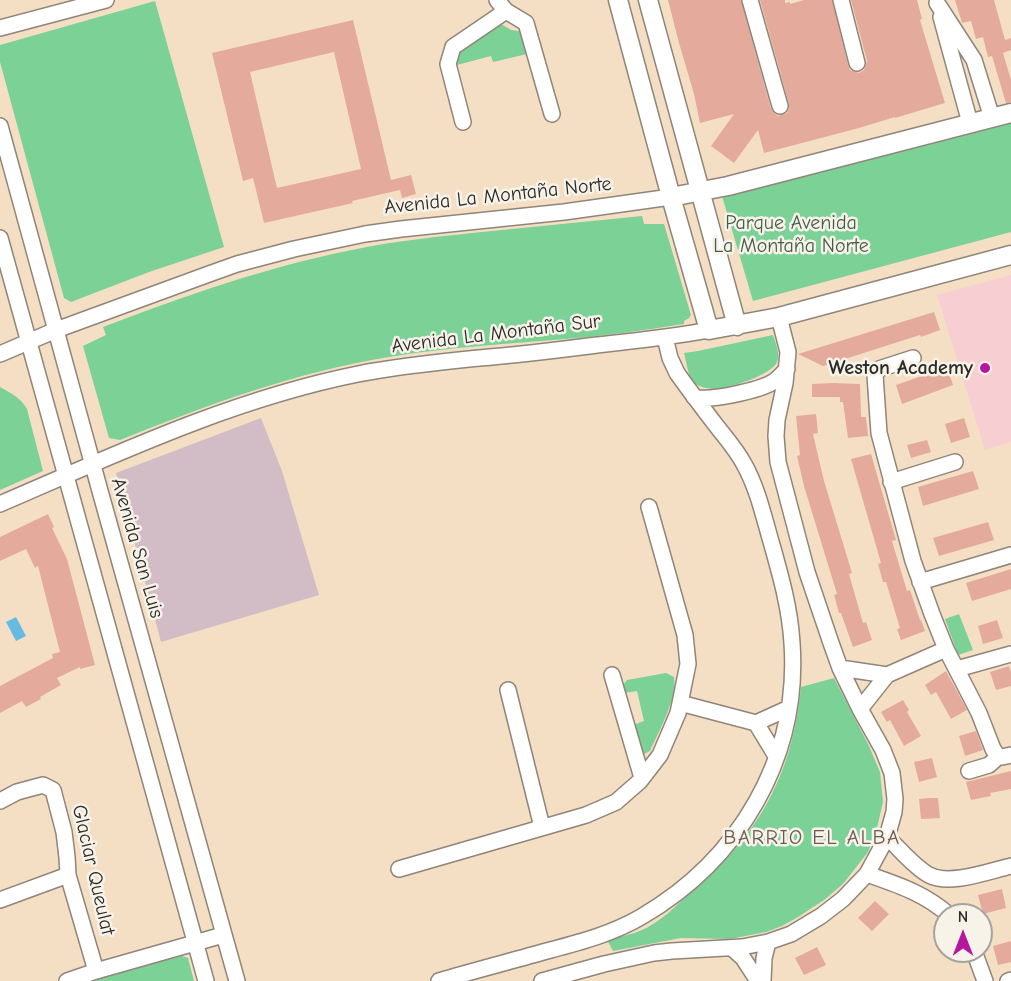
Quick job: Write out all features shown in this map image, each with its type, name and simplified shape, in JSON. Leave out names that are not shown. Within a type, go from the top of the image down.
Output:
[{"type":"street","points":[[0,28],[106,0]]},
{"type":"street","points":[[618,0],[709,330]]},
{"type":"street","points":[[648,0],[737,326]]},
{"type":"street","points":[[750,0],[780,106]]},
{"type":"street","points":[[840,0],[858,63]]},
{"type":"street","points":[[936,2],[974,60],[992,118]]},
{"type":"street","points":[[936,2],[970,123]]},
{"type":"street","points":[[464,122],[448,64],[450,55],[453,47],[502,5],[526,23],[552,114]]},
{"type":"street","name":"Avenida La Montaña Norte","points":[[0,354],[56,330],[237,264],[330,241],[400,229],[564,212],[671,197],[728,186],[1011,113]]},
{"type":"street","name":"Avenida San Luis","points":[[0,126],[237,981]]},
{"type":"street","points":[[0,238],[206,981]]},
{"type":"street","name":"Avenida La Montaña Sur","points":[[0,504],[176,430],[249,404],[322,382],[437,362],[665,337],[737,326],[779,317],[1011,255]]},
{"type":"street","points":[[542,981],[654,953],[732,948],[768,942],[790,934],[821,916],[843,899],[867,874],[887,837],[894,812],[895,786],[892,773],[883,750],[840,669],[807,572],[778,462],[777,420],[788,352],[779,317]]},
{"type":"street","points":[[439,981],[598,937],[630,923],[660,905],[717,857],[749,815],[770,776],[789,708],[793,660],[788,611],[780,574],[751,478],[737,452],[672,365],[665,337]]},
{"type":"street","points":[[913,358],[879,369],[875,375],[879,433],[920,582],[946,649],[979,713],[993,749],[1005,756]]},
{"type":"street","points":[[694,397],[700,399],[753,390],[773,382],[787,369]]},
{"type":"street","points":[[891,482],[955,462]]},
{"type":"street","points":[[399,868],[585,814],[616,802],[642,778],[660,755],[678,713],[687,664],[686,635],[649,507]]},
{"type":"street","points":[[920,582],[1011,555]]},
{"type":"street","points":[[860,710],[887,675],[946,649]]},
{"type":"street","points":[[957,669],[1011,654]]},
{"type":"street","points":[[840,669],[887,675]]},
{"type":"street","points":[[612,675],[642,778]]},
{"type":"street","points":[[508,690],[542,827]]},
{"type":"street","points":[[680,703],[756,723],[789,708]]},
{"type":"street","points":[[756,723],[776,756]]},
{"type":"street","points":[[969,771],[989,765],[1005,756]]},
{"type":"street","name":"Glaciar Queulat","points":[[0,801],[17,792],[43,785],[53,790],[64,832],[68,875],[96,971]]},
{"type":"street","points":[[887,837],[920,868],[938,878],[964,877],[1011,866]]},
{"type":"street","points":[[867,874],[917,892],[935,903]]},
{"type":"street","points":[[0,900],[68,875]]},
{"type":"street","points":[[67,981],[224,935]]},
{"type":"street","points":[[598,937],[604,964]]},
{"type":"street","points":[[760,981],[768,942]]},
{"type":"street","points":[[732,948],[760,981]]},
{"type":"street","points":[[978,963],[985,981]]},
{"type":"shaded area","name":"Weston Academy","points":[[1011,275],[1011,442],[985,450],[937,295]]},
{"type":"shaded area","points":[[261,418],[282,471],[319,595],[161,642],[116,473]]},
{"type":"green space","points":[[155,1],[224,247],[149,272],[71,302],[64,298],[0,62],[0,45]]},
{"type":"green space","points":[[501,24],[511,30],[519,31],[527,54],[493,62],[491,56],[457,65],[455,55],[460,47]]},
{"type":"green space","name":"Parque Avenida La Montaña Norte","points":[[1011,121],[1011,232],[753,301],[722,196]]},
{"type":"green space","points":[[642,216],[644,224],[664,224],[691,315],[684,321],[684,324],[595,336],[433,351],[354,363],[252,391],[120,440],[109,438],[83,346],[106,335],[103,327],[226,283],[352,250],[422,239]]},
{"type":"green space","points":[[773,335],[778,359],[767,372],[738,384],[714,389],[705,388],[692,381],[684,353]]},
{"type":"green space","points":[[0,387],[25,405],[43,471],[0,490]]},
{"type":"green space","points":[[959,614],[973,650],[958,655],[945,619]]},
{"type":"green space","points":[[666,673],[674,677],[673,695],[650,751],[644,754],[640,752],[633,725],[644,721],[637,691],[624,693],[623,685],[627,680]]},
{"type":"green space","points":[[834,678],[880,772],[883,802],[876,832],[868,852],[843,884],[798,917],[766,932],[730,939],[681,938],[613,951],[607,940],[638,932],[661,919],[734,850],[768,802],[780,777],[796,719],[801,687]]},
{"type":"green space","points":[[182,956],[188,958],[194,981],[94,981],[122,971]]},
{"type":"water","points":[[16,617],[26,636],[16,641],[6,622]]},
{"type":"building","points":[[668,0],[741,0],[771,109],[778,116],[787,113],[789,104],[760,0],[785,0],[785,3],[790,2],[790,4],[804,0],[832,0],[848,65],[850,70],[859,73],[864,70],[867,61],[851,0],[917,0],[922,19],[920,20],[945,103],[764,153],[758,130],[734,163],[711,146],[734,114],[700,123]]},
{"type":"building","points":[[955,0],[994,0],[1005,40],[1011,38],[1011,50],[1003,53],[1011,80],[1011,102],[1006,103],[992,56],[988,57],[983,37],[976,39],[971,21],[962,23]]},
{"type":"building","points":[[353,20],[391,180],[411,175],[416,194],[402,198],[400,190],[264,223],[253,178],[243,181],[212,53]],"holes":[[[334,52],[361,169],[277,188],[250,72]]]},
{"type":"building","points":[[934,312],[940,330],[921,337],[920,335],[823,366],[798,354]]},
{"type":"building","points":[[947,367],[953,385],[902,404],[896,385]]},
{"type":"building","points":[[812,384],[860,384],[861,417],[866,417],[868,436],[848,438],[843,402],[840,402],[840,397],[812,397]]},
{"type":"building","points":[[816,414],[818,433],[813,434],[824,481],[852,573],[849,574],[863,623],[866,622],[872,640],[853,647],[841,613],[839,613],[834,595],[837,594],[797,456],[800,455],[796,416]]},
{"type":"building","points":[[964,418],[970,437],[951,443],[945,424]]},
{"type":"building","points":[[927,440],[931,452],[911,458],[907,445]]},
{"type":"building","points":[[871,454],[896,540],[892,541],[907,591],[910,590],[925,631],[901,640],[897,629],[900,628],[886,582],[883,582],[878,564],[881,563],[851,459]]},
{"type":"building","points":[[973,471],[979,489],[923,506],[918,487]]},
{"type":"building","points":[[48,514],[67,559],[95,665],[80,669],[80,667],[57,678],[61,685],[26,707],[22,701],[0,713],[0,686],[53,658],[52,654],[60,652],[38,566],[35,568],[26,549],[0,561],[0,537]]},
{"type":"building","points":[[988,522],[994,540],[939,556],[933,538]]},
{"type":"building","points":[[1011,569],[1011,589],[972,601],[966,583]]},
{"type":"building","points":[[997,620],[1003,638],[983,644],[978,626]]},
{"type":"building","points":[[1009,666],[1011,686],[996,690],[990,672]]},
{"type":"building","points":[[946,671],[967,710],[951,719],[936,692],[931,695],[925,685]]},
{"type":"building","points":[[903,700],[921,736],[904,746],[890,720],[887,722],[881,712]]},
{"type":"building","points":[[976,731],[983,750],[965,756],[959,736]]},
{"type":"building","points":[[932,758],[937,777],[919,782],[914,762]]},
{"type":"building","points":[[1011,771],[1011,789],[971,800],[966,782]]},
{"type":"building","points":[[938,798],[940,818],[921,819],[919,799]]},
{"type":"building","points":[[1002,889],[1006,908],[993,911],[993,903],[980,903],[978,895]]},
{"type":"building","points":[[875,901],[889,914],[872,931],[858,918]]},
{"type":"building","points":[[1011,941],[1011,962],[998,965],[993,946]]},
{"type":"building","points":[[817,947],[826,965],[804,975],[795,958]]},
{"type":"place","name":"Weston Academy","points":[[985,368]]},
{"type":"district","name":"BARRIO EL ALBA","points":[[812,838]]}]
